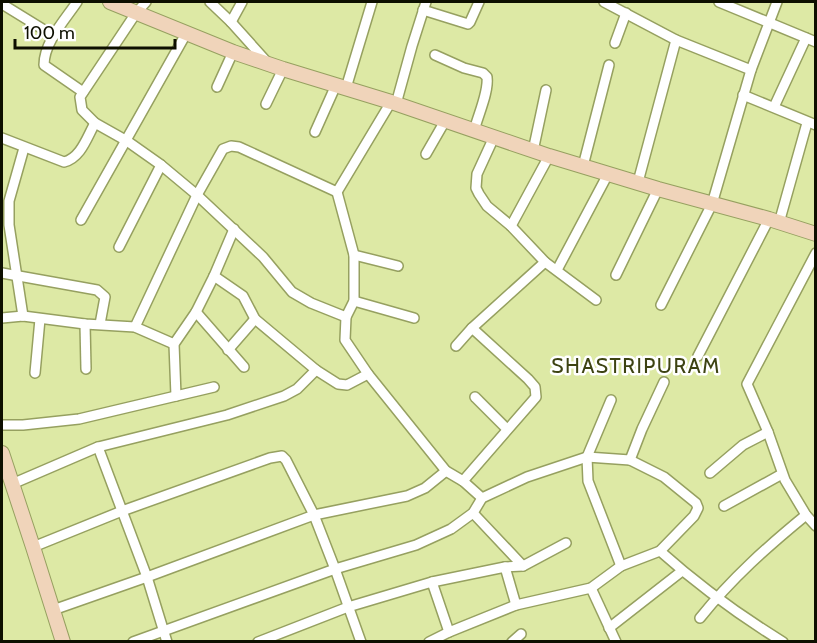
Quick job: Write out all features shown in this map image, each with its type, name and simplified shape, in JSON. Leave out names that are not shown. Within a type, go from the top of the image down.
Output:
[{"type":"street","points":[[77,2],[54,36],[44,57],[44,65],[83,92]]},
{"type":"street","points":[[110,2],[233,52],[283,69],[394,103],[549,156],[816,234]]},
{"type":"street","points":[[146,2],[136,13],[80,97],[82,110],[94,123],[127,141],[197,195],[263,258],[292,292],[311,303],[346,317]]},
{"type":"street","points":[[210,2],[267,63]]},
{"type":"street","points":[[231,22],[242,2]]},
{"type":"street","points":[[315,132],[341,86],[372,2]]},
{"type":"street","points":[[479,2],[468,24],[425,6],[394,103],[337,192],[354,255],[354,301],[346,317],[345,339],[368,374],[446,471],[463,481],[482,498]]},
{"type":"street","points":[[604,2],[676,40],[751,70]]},
{"type":"street","points":[[719,2],[811,40],[774,107]]},
{"type":"street","points":[[661,305],[712,204],[743,94],[777,2]]},
{"type":"street","points":[[2,4],[54,36]]},
{"type":"street","points":[[615,43],[626,13]]},
{"type":"street","points":[[81,220],[187,32]]},
{"type":"street","points":[[638,182],[676,40]]},
{"type":"street","points":[[217,87],[233,52]]},
{"type":"street","points":[[435,55],[464,68],[483,73],[487,77],[488,82],[474,130]]},
{"type":"street","points":[[584,166],[609,65]]},
{"type":"street","points":[[267,104],[283,69]]},
{"type":"street","points":[[533,151],[546,90]]},
{"type":"street","points":[[698,356],[774,221],[811,124],[743,94]]},
{"type":"street","points":[[426,154],[445,121]]},
{"type":"street","points":[[2,138],[64,162],[72,160],[79,153],[94,123]]},
{"type":"street","points":[[494,137],[477,174],[476,188],[479,194],[487,206],[511,226],[545,262],[596,300]]},
{"type":"street","points":[[135,327],[197,195],[223,149],[231,146],[239,147],[337,192]]},
{"type":"street","points":[[23,316],[9,225],[9,201],[24,148]]},
{"type":"street","points":[[511,226],[549,156]]},
{"type":"street","points":[[119,247],[161,165]]},
{"type":"street","points":[[557,270],[608,174]]},
{"type":"street","points":[[616,275],[658,189]]},
{"type":"street","points":[[176,396],[174,344],[196,312],[234,229]]},
{"type":"street","points":[[816,253],[747,384],[768,432],[782,474],[806,515],[816,526]]},
{"type":"street","points":[[354,255],[398,266]]},
{"type":"street","points":[[456,346],[472,328],[545,262]]},
{"type":"street","points":[[2,273],[98,290],[105,297],[100,324]]},
{"type":"street","points":[[214,276],[243,296],[255,319],[316,370],[338,384],[347,385],[368,374]]},
{"type":"street","points":[[354,301],[414,318]]},
{"type":"street","points":[[196,312],[244,367]]},
{"type":"street","points":[[2,318],[23,316],[85,324],[135,327],[174,344]]},
{"type":"street","points":[[35,373],[40,319]]},
{"type":"street","points":[[228,350],[255,319]]},
{"type":"street","points":[[85,324],[86,369]]},
{"type":"street","points":[[463,481],[536,397],[535,387],[528,379],[472,328]]},
{"type":"street","points":[[12,484],[98,447],[227,415],[284,396],[297,389],[316,370]]},
{"type":"street","points":[[630,460],[664,382]]},
{"type":"street","points":[[2,425],[79,419],[213,387]]},
{"type":"street","points":[[475,397],[507,429]]},
{"type":"street","points":[[611,400],[587,456],[588,481],[621,566]]},
{"type":"street","points":[[710,473],[743,445],[768,432]]},
{"type":"street","points":[[98,447],[147,577],[167,642]]},
{"type":"street","points":[[2,453],[53,610],[59,641]]},
{"type":"street","points":[[33,547],[122,511],[270,458],[282,456],[314,515],[361,642]]},
{"type":"street","points":[[134,642],[335,569],[416,545],[451,529],[473,513],[482,498],[527,477],[587,456],[630,460],[664,477],[696,503],[698,508],[694,516],[660,551],[621,566],[591,588],[516,605],[429,642]]},
{"type":"street","points":[[53,610],[314,515],[407,496],[424,488],[446,471]]},
{"type":"street","points":[[724,506],[782,474]]},
{"type":"street","points":[[473,513],[523,566]]},
{"type":"street","points":[[700,618],[716,597],[761,552],[806,515]]},
{"type":"street","points":[[258,642],[348,607],[432,582],[505,567],[523,566],[566,543]]},
{"type":"street","points":[[660,551],[716,597],[783,642]]},
{"type":"street","points":[[505,567],[516,605]]},
{"type":"street","points":[[609,628],[682,571]]},
{"type":"street","points":[[432,582],[448,632]]},
{"type":"street","points":[[591,588],[616,642]]},
{"type":"street","points":[[513,642],[521,634]]},
{"type":"district","name":"SHASTRIPURAM","points":[[636,366]]}]
